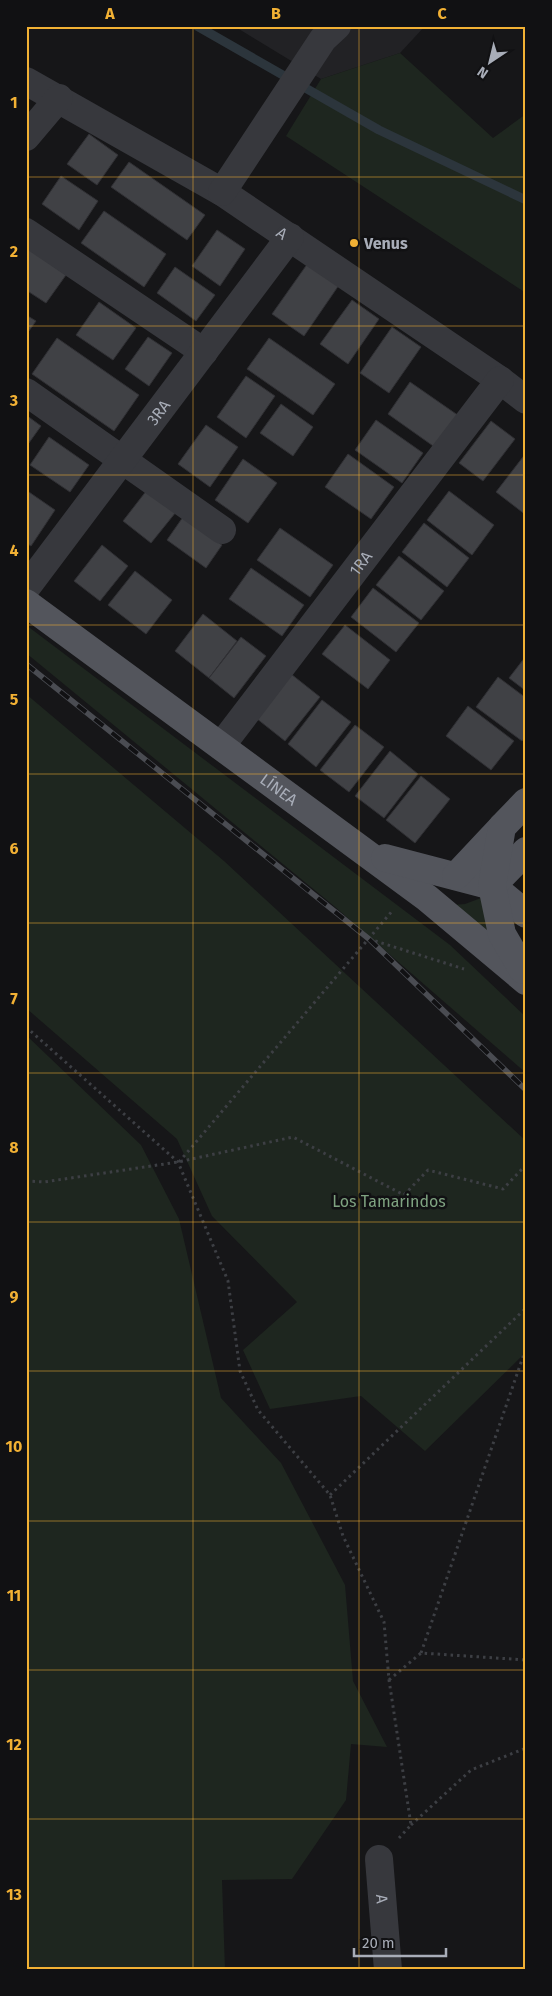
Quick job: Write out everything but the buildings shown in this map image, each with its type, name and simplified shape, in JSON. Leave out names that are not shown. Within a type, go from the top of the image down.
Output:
[{"type":"main road","name":"LÍNEA","points":[[26,603],[420,892],[526,981]]},
{"type":"main road","points":[[456,876],[526,802]]},
{"type":"main road","points":[[502,827],[492,886],[502,934],[526,976]]},
{"type":"main road","points":[[420,892],[492,886],[526,851]]},
{"type":"main road","points":[[366,853],[416,868],[492,886],[526,914]]},
{"type":"street","points":[[222,192],[323,39],[336,26]]},
{"type":"street","name":"A","points":[[26,81],[222,192],[500,380],[526,400]]},
{"type":"street","points":[[26,137],[59,98]]},
{"type":"street","points":[[26,232],[204,352]]},
{"type":"street","name":"3RA","points":[[26,588],[290,237]]},
{"type":"street","name":"1RA","points":[[221,746],[500,380]]},
{"type":"street","points":[[26,392],[222,530]]},
{"type":"street","name":"A","points":[[379,1859],[388,1970]]},
{"type":"path","points":[[178,1162],[369,939],[420,892]]},
{"type":"path","points":[[369,939],[470,970]]},
{"type":"path","points":[[26,1027],[178,1162],[228,1281],[240,1371],[258,1410],[330,1495],[343,1536],[384,1622],[389,1680],[411,1825]]},
{"type":"path","points":[[26,1181],[44,1182],[178,1162],[293,1136],[404,1195],[428,1170],[503,1189],[522,1169],[526,1172]]},
{"type":"path","points":[[330,1495],[526,1308]]},
{"type":"path","points":[[389,1680],[421,1653],[526,1348]]},
{"type":"path","points":[[421,1653],[526,1660]]},
{"type":"path","points":[[379,1859],[411,1825],[471,1770],[526,1748]]},
{"type":"shaded area","points":[[234,26],[425,26],[400,53],[321,79]]},
{"type":"green space","points":[[400,53],[493,138],[526,114],[526,293],[286,136],[321,79]]},
{"type":"green space","points":[[26,625],[450,945],[526,1017],[526,1073],[334,906],[26,653]]},
{"type":"green space","name":"Los Tamarindos","points":[[26,694],[224,861],[526,1141],[526,1352],[425,1451],[361,1396],[270,1409],[243,1350],[297,1302],[212,1216],[177,1139],[26,1008]]},
{"type":"green space","points":[[481,898],[498,944],[452,905],[465,904]]},
{"type":"green space","points":[[26,1035],[141,1145],[179,1219],[221,1398],[281,1463],[345,1585],[353,1681],[387,1747],[351,1744],[346,1800],[292,1879],[222,1880],[225,1970],[26,1970]]},
{"type":"waterway","points":[[197,26],[379,130],[526,200]]},
{"type":"railway","points":[[26,664],[369,939],[526,1090]]},
{"type":"place","name":"Venus","points":[[354,243]]}]
